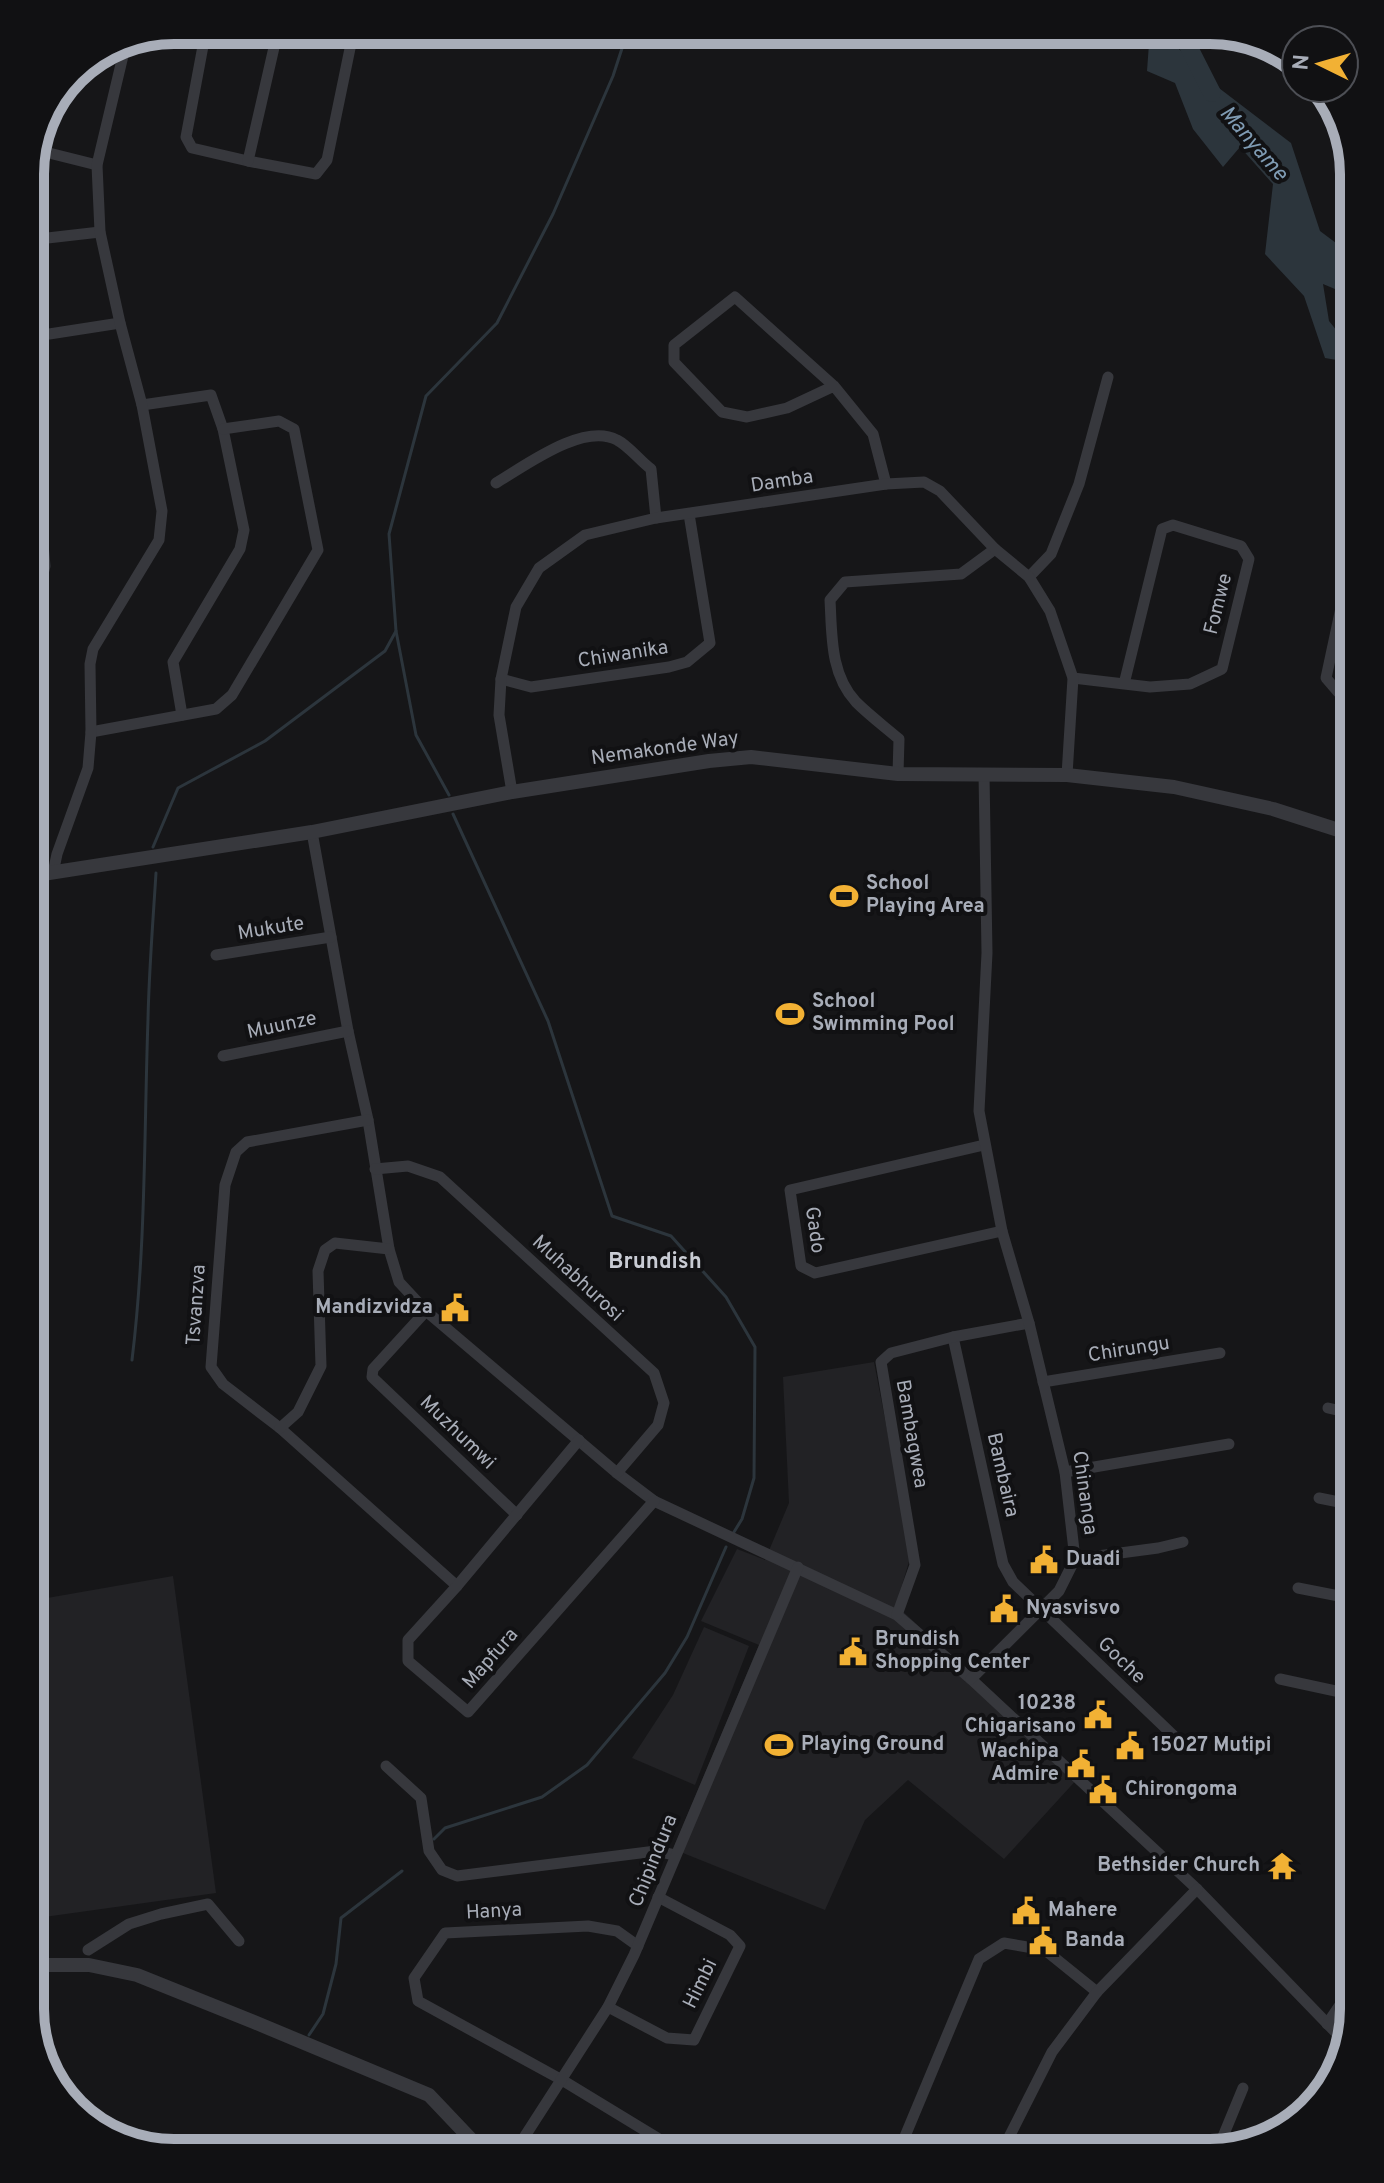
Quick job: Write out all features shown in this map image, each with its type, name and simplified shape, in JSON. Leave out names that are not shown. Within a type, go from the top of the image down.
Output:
[{"type":"street","points":[[203,44],[186,137],[192,148],[316,174],[327,160],[351,44]]},
{"type":"street","points":[[248,161],[275,44]]},
{"type":"street","points":[[53,873],[88,768],[93,649],[159,540],[162,511],[142,405],[100,232],[97,165],[123,54]]},
{"type":"street","points":[[46,152],[97,165]]},
{"type":"street","points":[[44,238],[100,232]]},
{"type":"street","points":[[834,386],[787,408],[747,417],[722,412],[674,362],[674,345],[735,297],[834,386],[873,434],[886,484]]},
{"type":"street","points":[[44,335],[120,323]]},
{"type":"street","points":[[1029,577],[1051,554],[1079,484],[1108,377]]},
{"type":"street","points":[[142,405],[211,395],[223,429],[244,530],[240,549],[173,662],[182,715]]},
{"type":"street","points":[[91,732],[216,709],[232,695],[318,550],[294,429],[279,421],[223,429]]},
{"type":"street","points":[[496,483],[556,447],[597,435],[617,440],[651,469],[656,518]]},
{"type":"street","name":"Damba","points":[[512,792],[499,715],[501,679],[516,607],[539,568],[585,535],[656,518],[886,484],[924,482],[940,491],[995,549],[1029,577],[1050,611],[1073,678],[1067,775]]},
{"type":"street","name":"Chiwanika","points":[[501,679],[531,687],[669,667],[687,662],[710,643],[689,514]]},
{"type":"street","name":"Fomwe","points":[[1073,678],[1124,684],[1150,687],[1190,684],[1222,669],[1249,559],[1241,546],[1173,525],[1162,529],[1124,684]]},
{"type":"street","points":[[898,774],[899,739],[855,701],[843,683],[833,653],[830,600],[845,582],[961,574],[995,549]]},
{"type":"street","points":[[1340,613],[1326,678],[1340,693]]},
{"type":"street","name":"Nemakonde Way","points":[[44,874],[312,832],[512,792],[751,757],[898,774],[1067,775],[1174,787],[1273,809],[1340,831]]},
{"type":"street","name":"Chinanga","points":[[971,1679],[1059,1591],[1075,1559],[1065,1472],[1029,1323],[1002,1231],[979,1111],[987,953],[984,774]]},
{"type":"street","points":[[312,832],[348,1031],[368,1120],[389,1249],[399,1282],[426,1311],[654,1501],[897,1615],[971,1679],[1197,1889],[1338,2034]]},
{"type":"street","name":"Mukute","points":[[216,955],[331,937]]},
{"type":"street","name":"Muunze","points":[[223,1056],[348,1031]]},
{"type":"street","name":"Tsvanzva","points":[[368,1120],[247,1142],[236,1152],[225,1185],[211,1367],[223,1384],[280,1428],[457,1586]]},
{"type":"street","name":"Gado","points":[[984,1145],[790,1190],[801,1266],[815,1273],[1002,1231]]},
{"type":"street","name":"Muhabhurosi","points":[[375,1169],[408,1166],[440,1177],[654,1373],[664,1403],[658,1425],[617,1473]]},
{"type":"street","points":[[280,1428],[298,1412],[321,1366],[318,1271],[325,1250],[335,1243],[389,1249]]},
{"type":"street","name":"Muzhumwi","points":[[426,1311],[373,1369],[372,1377],[517,1515]]},
{"type":"street","name":"Bambagwea","points":[[897,1615],[915,1565],[881,1362],[891,1353],[953,1337],[1029,1323]]},
{"type":"street","name":"Bambaira","points":[[953,1337],[1003,1564],[1013,1582],[1040,1608]]},
{"type":"street","name":"Chirungu","points":[[1043,1382],[1220,1353]]},
{"type":"street","points":[[1328,1408],[1340,1411]]},
{"type":"street","name":"Mapfura","points":[[579,1440],[408,1640],[408,1661],[468,1712],[654,1501]]},
{"type":"street","points":[[1065,1472],[1229,1444]]},
{"type":"street","points":[[1319,1498],[1340,1502]]},
{"type":"street","points":[[1075,1559],[1183,1542]]},
{"type":"street","name":"Chipindura","points":[[523,2139],[608,2007],[638,1946],[798,1567]]},
{"type":"street","points":[[1298,1588],[1340,1596]]},
{"type":"street","name":"Goche","points":[[1040,1608],[1177,1739]]},
{"type":"street","points":[[1280,1679],[1340,1692]]},
{"type":"street","points":[[386,1766],[421,1798],[429,1851],[442,1870],[457,1876],[656,1851],[675,1855]]},
{"type":"street","points":[[1008,2139],[1052,2052],[1097,1992],[1197,1889]]},
{"type":"street","name":"Himbi","points":[[608,2007],[667,2038],[694,2040],[740,1946],[730,1935],[658,1897]]},
{"type":"street","points":[[88,1950],[129,1924],[208,1904],[239,1941]]},
{"type":"street","name":"Hanya","points":[[562,2080],[418,2001],[414,1978],[445,1933],[588,1926],[617,1931],[638,1946]]},
{"type":"street","points":[[904,2139],[979,1959],[1004,1943],[1045,1950],[1097,1992]]},
{"type":"street","points":[[44,1965],[89,1965],[137,1975],[254,2022],[429,2095],[471,2139]]},
{"type":"street","points":[[1327,2024],[1340,2005]]},
{"type":"street","points":[[562,2080],[659,2139]]},
{"type":"street","points":[[1222,2138],[1243,2088]]},
{"type":"shaded area","points":[[874,1362],[911,1555],[896,1605],[1080,1776],[1004,1859],[908,1780],[865,1820],[825,1910],[673,1849],[759,1645],[701,1621],[737,1549],[765,1560],[789,1503],[783,1377]]},
{"type":"shaded area","points":[[173,1576],[216,1893],[44,1917],[44,1599]]},
{"type":"shaded area","points":[[704,1627],[749,1646],[695,1785],[632,1758],[673,1695]]},
{"type":"water","points":[[1149,44],[1176,44],[1215,85],[1291,143],[1320,231],[1340,246],[1340,291],[1323,284],[1329,321],[1340,335],[1340,361],[1325,358],[1304,296],[1265,254],[1273,184],[1240,147],[1223,167],[1193,129],[1175,83],[1147,71]]},
{"type":"waterway","points":[[449,795],[416,735],[396,631],[389,534],[426,396],[497,323],[553,214],[613,76],[623,44]]},
{"type":"waterway","name":"Manyame","points":[[1187,44],[1212,93]]},
{"type":"waterway","points":[[153,847],[178,788],[265,741],[385,651],[396,631]]},
{"type":"waterway","points":[[453,814],[548,1021],[612,1216],[671,1236],[726,1297],[755,1347],[754,1478],[742,1519],[734,1532]]},
{"type":"waterway","points":[[132,1360],[142,1232],[156,873]]},
{"type":"waterway","points":[[434,1839],[445,1828],[542,1797],[587,1765],[665,1673],[687,1637],[726,1547]]},
{"type":"waterway","points":[[309,2035],[323,2014],[336,1964],[341,1918],[402,1871]]},
{"type":"place","name":"School Playing Area","points":[[844,896]]},
{"type":"place","name":"School Swimming Pool","points":[[790,1014]]},
{"type":"place","name":"Mandizvidza","points":[[455,1308]]},
{"type":"place","name":"Duadi","points":[[1044,1560]]},
{"type":"place","name":"Nyasvisvo","points":[[1004,1609]]},
{"type":"place","name":"Brundish Shopping Center","points":[[853,1652]]},
{"type":"place","name":"10238 Chigarisano","points":[[1098,1715]]},
{"type":"place","name":"Playing Ground","points":[[779,1745]]},
{"type":"place","name":"15027 Mutipi","points":[[1130,1746]]},
{"type":"place","name":"Wachipa Admire","points":[[1081,1764]]},
{"type":"place","name":"Chirongoma","points":[[1103,1790]]},
{"type":"place","name":"Bethsider Church","points":[[1282,1866]]},
{"type":"place","name":"Mahere","points":[[1026,1911]]},
{"type":"place","name":"Banda","points":[[1043,1941]]},
{"type":"district","name":"Brundish","points":[[655,1262]]}]
